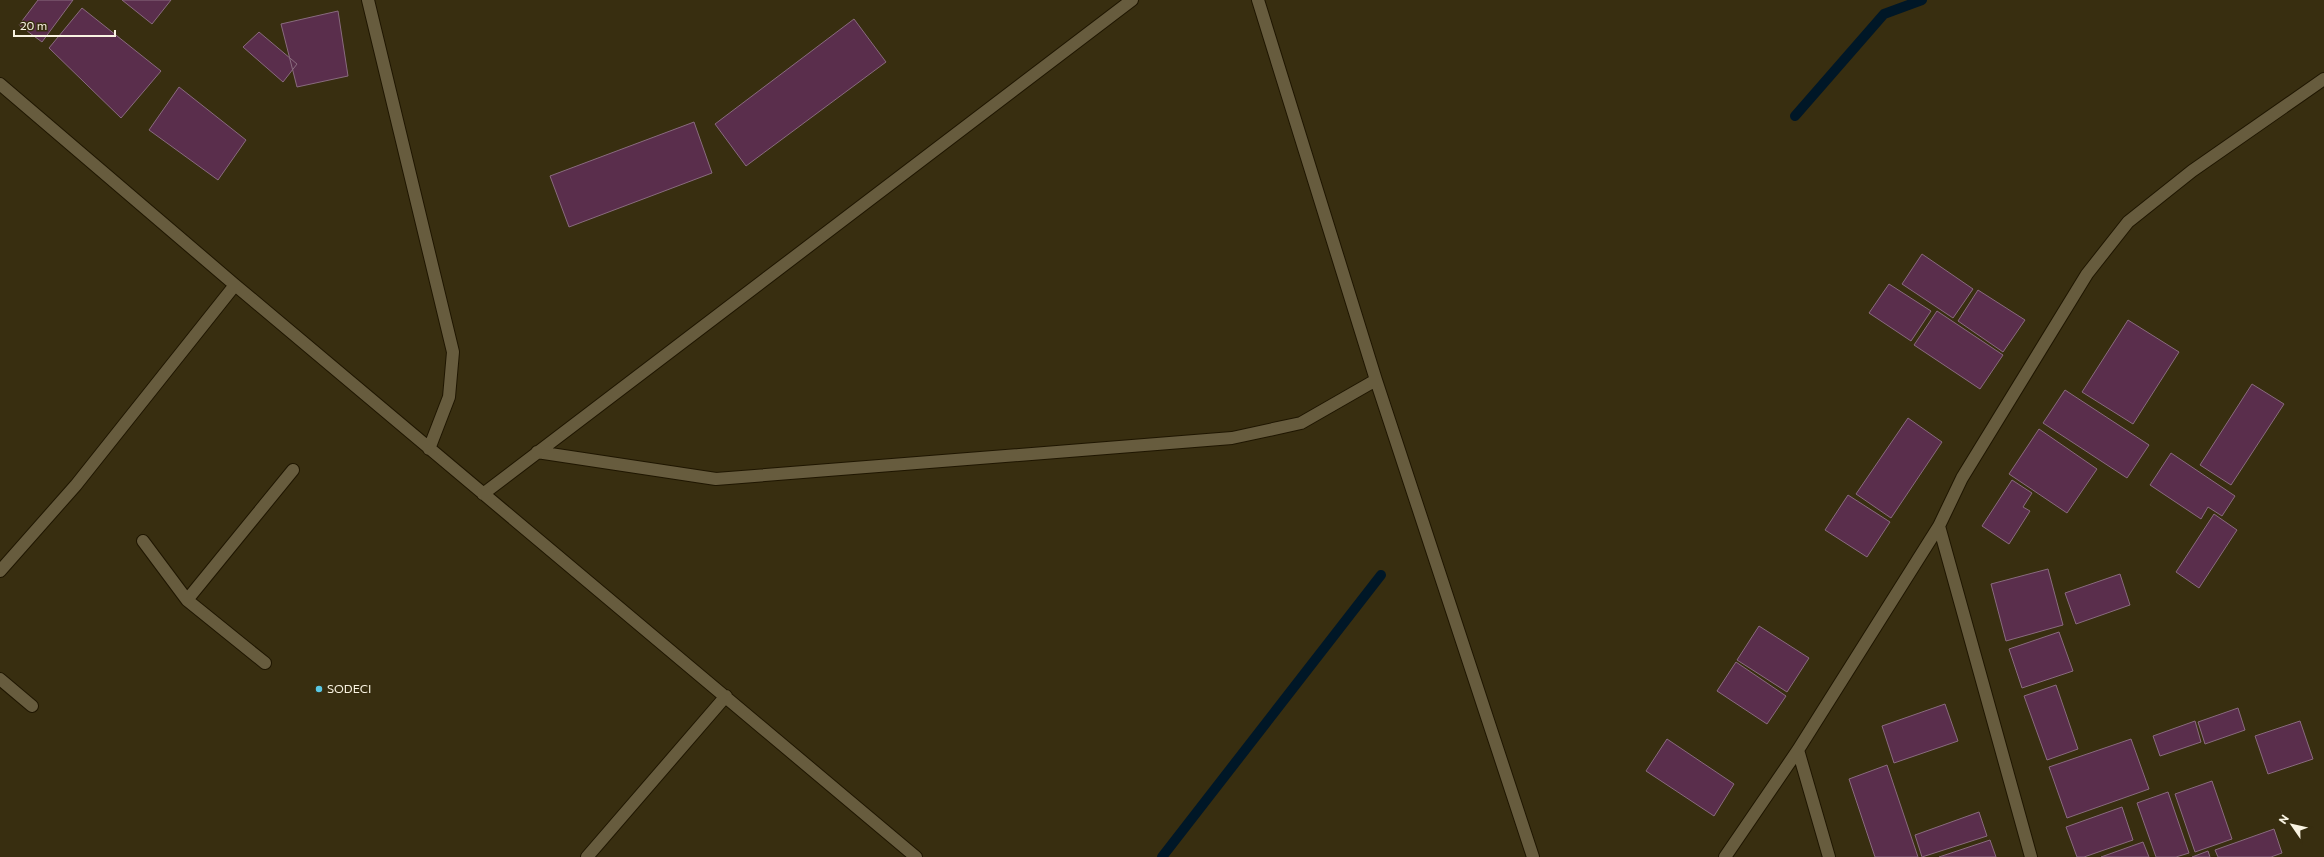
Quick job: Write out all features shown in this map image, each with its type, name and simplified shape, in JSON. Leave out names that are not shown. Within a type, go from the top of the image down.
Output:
[{"type":"street","points":[[368,0],[453,352],[449,397],[429,449]]},
{"type":"street","points":[[483,494],[1132,0]]},
{"type":"street","points":[[1258,0],[1376,380],[1533,857]]},
{"type":"street","points":[[1726,857],[1798,750],[1939,526],[1962,478],[2087,274],[2128,222],[2192,171],[2324,79]]},
{"type":"street","points":[[0,84],[429,449],[726,696],[916,857]]},
{"type":"street","points":[[0,571],[76,484],[235,285]]},
{"type":"street","points":[[537,452],[716,479],[1232,438],[1301,423],[1376,380]]},
{"type":"street","points":[[188,600],[292,470]]},
{"type":"street","points":[[1939,526],[2031,857]]},
{"type":"street","points":[[143,541],[188,600],[265,663]]},
{"type":"street","points":[[0,679],[32,706]]},
{"type":"street","points":[[587,857],[726,696]]},
{"type":"street","points":[[1798,750],[1829,857]]},
{"type":"building","points":[[38,0],[73,0],[42,42],[19,25]]},
{"type":"building","points":[[122,0],[171,0],[152,24]]},
{"type":"building","points":[[82,8],[161,71],[121,118],[49,48]]},
{"type":"building","points":[[338,11],[348,76],[297,87],[281,24]]},
{"type":"building","points":[[854,19],[886,62],[746,166],[715,124]]},
{"type":"building","points":[[259,32],[297,64],[283,82],[243,47]]},
{"type":"building","points":[[179,87],[246,140],[218,180],[149,130]]},
{"type":"building","points":[[694,122],[712,173],[569,227],[550,176]]},
{"type":"building","points":[[1922,254],[1973,289],[1953,318],[1902,284]]},
{"type":"building","points":[[1889,284],[1931,311],[1911,341],[1869,313]]},
{"type":"building","points":[[1978,290],[2025,320],[2003,352],[1958,321]]},
{"type":"building","points":[[1937,311],[2003,355],[1980,389],[1914,345]]},
{"type":"building","points":[[2128,320],[2179,352],[2133,424],[2082,392]]},
{"type":"building","points":[[2252,384],[2284,404],[2231,485],[2200,465]]},
{"type":"building","points":[[2065,390],[2149,445],[2127,478],[2043,423]]},
{"type":"building","points":[[1908,418],[1942,442],[1891,518],[1856,494]]},
{"type":"building","points":[[2039,429],[2097,469],[2067,513],[2009,474]]},
{"type":"building","points":[[2171,453],[2235,496],[2222,516],[2208,507],[2201,519],[2150,485]]},
{"type":"building","points":[[2012,480],[2032,493],[2023,507],[2030,511],[2009,544],[1982,526]]},
{"type":"building","points":[[1848,495],[1890,522],[1867,557],[1825,530]]},
{"type":"building","points":[[2214,514],[2237,530],[2199,588],[2176,572]]},
{"type":"building","points":[[2048,569],[2063,625],[2006,641],[1991,584]]},
{"type":"building","points":[[2120,574],[2130,605],[2076,624],[2065,593]]},
{"type":"building","points":[[1759,626],[1809,658],[1787,692],[1737,660]]},
{"type":"building","points":[[2059,632],[2073,671],[2022,688],[2009,649]]},
{"type":"building","points":[[1736,662],[1786,696],[1767,724],[1717,691]]},
{"type":"building","points":[[2056,685],[2078,749],[2047,760],[2024,696]]},
{"type":"building","points":[[1945,704],[1958,741],[1894,763],[1882,726]]},
{"type":"building","points":[[2238,708],[2245,730],[2205,744],[2198,722]]},
{"type":"building","points":[[2195,721],[2201,742],[2160,756],[2153,736]]},
{"type":"building","points":[[2300,721],[2313,759],[2268,774],[2255,736]]},
{"type":"building","points":[[1667,739],[1734,784],[1714,816],[1646,771]]},
{"type":"building","points":[[2131,739],[2149,789],[2067,818],[2049,767]]},
{"type":"building","points":[[1887,765],[1918,857],[1875,857],[1849,779]]},
{"type":"building","points":[[2212,781],[2232,839],[2195,852],[2175,794]]},
{"type":"building","points":[[2168,792],[2189,853],[2176,857],[2156,857],[2137,803]]},
{"type":"building","points":[[2122,807],[2133,840],[2084,857],[2077,857],[2066,827]]},
{"type":"building","points":[[1979,812],[1987,836],[1922,857],[1915,835]]},
{"type":"building","points":[[2274,829],[2282,853],[2271,857],[2218,857],[2215,850]]},
{"type":"building","points":[[1990,840],[1996,857],[1939,857]]},
{"type":"building","points":[[2143,842],[2149,857],[2101,857]]},
{"type":"building","points":[[2208,851],[2210,857],[2192,857]]},
{"type":"waterway","points":[[1795,116],[1884,14],[1922,0]]},
{"type":"waterway","points":[[1162,857],[1381,575]]},
{"type":"place","name":"SODECI","points":[[319,689]]}]
